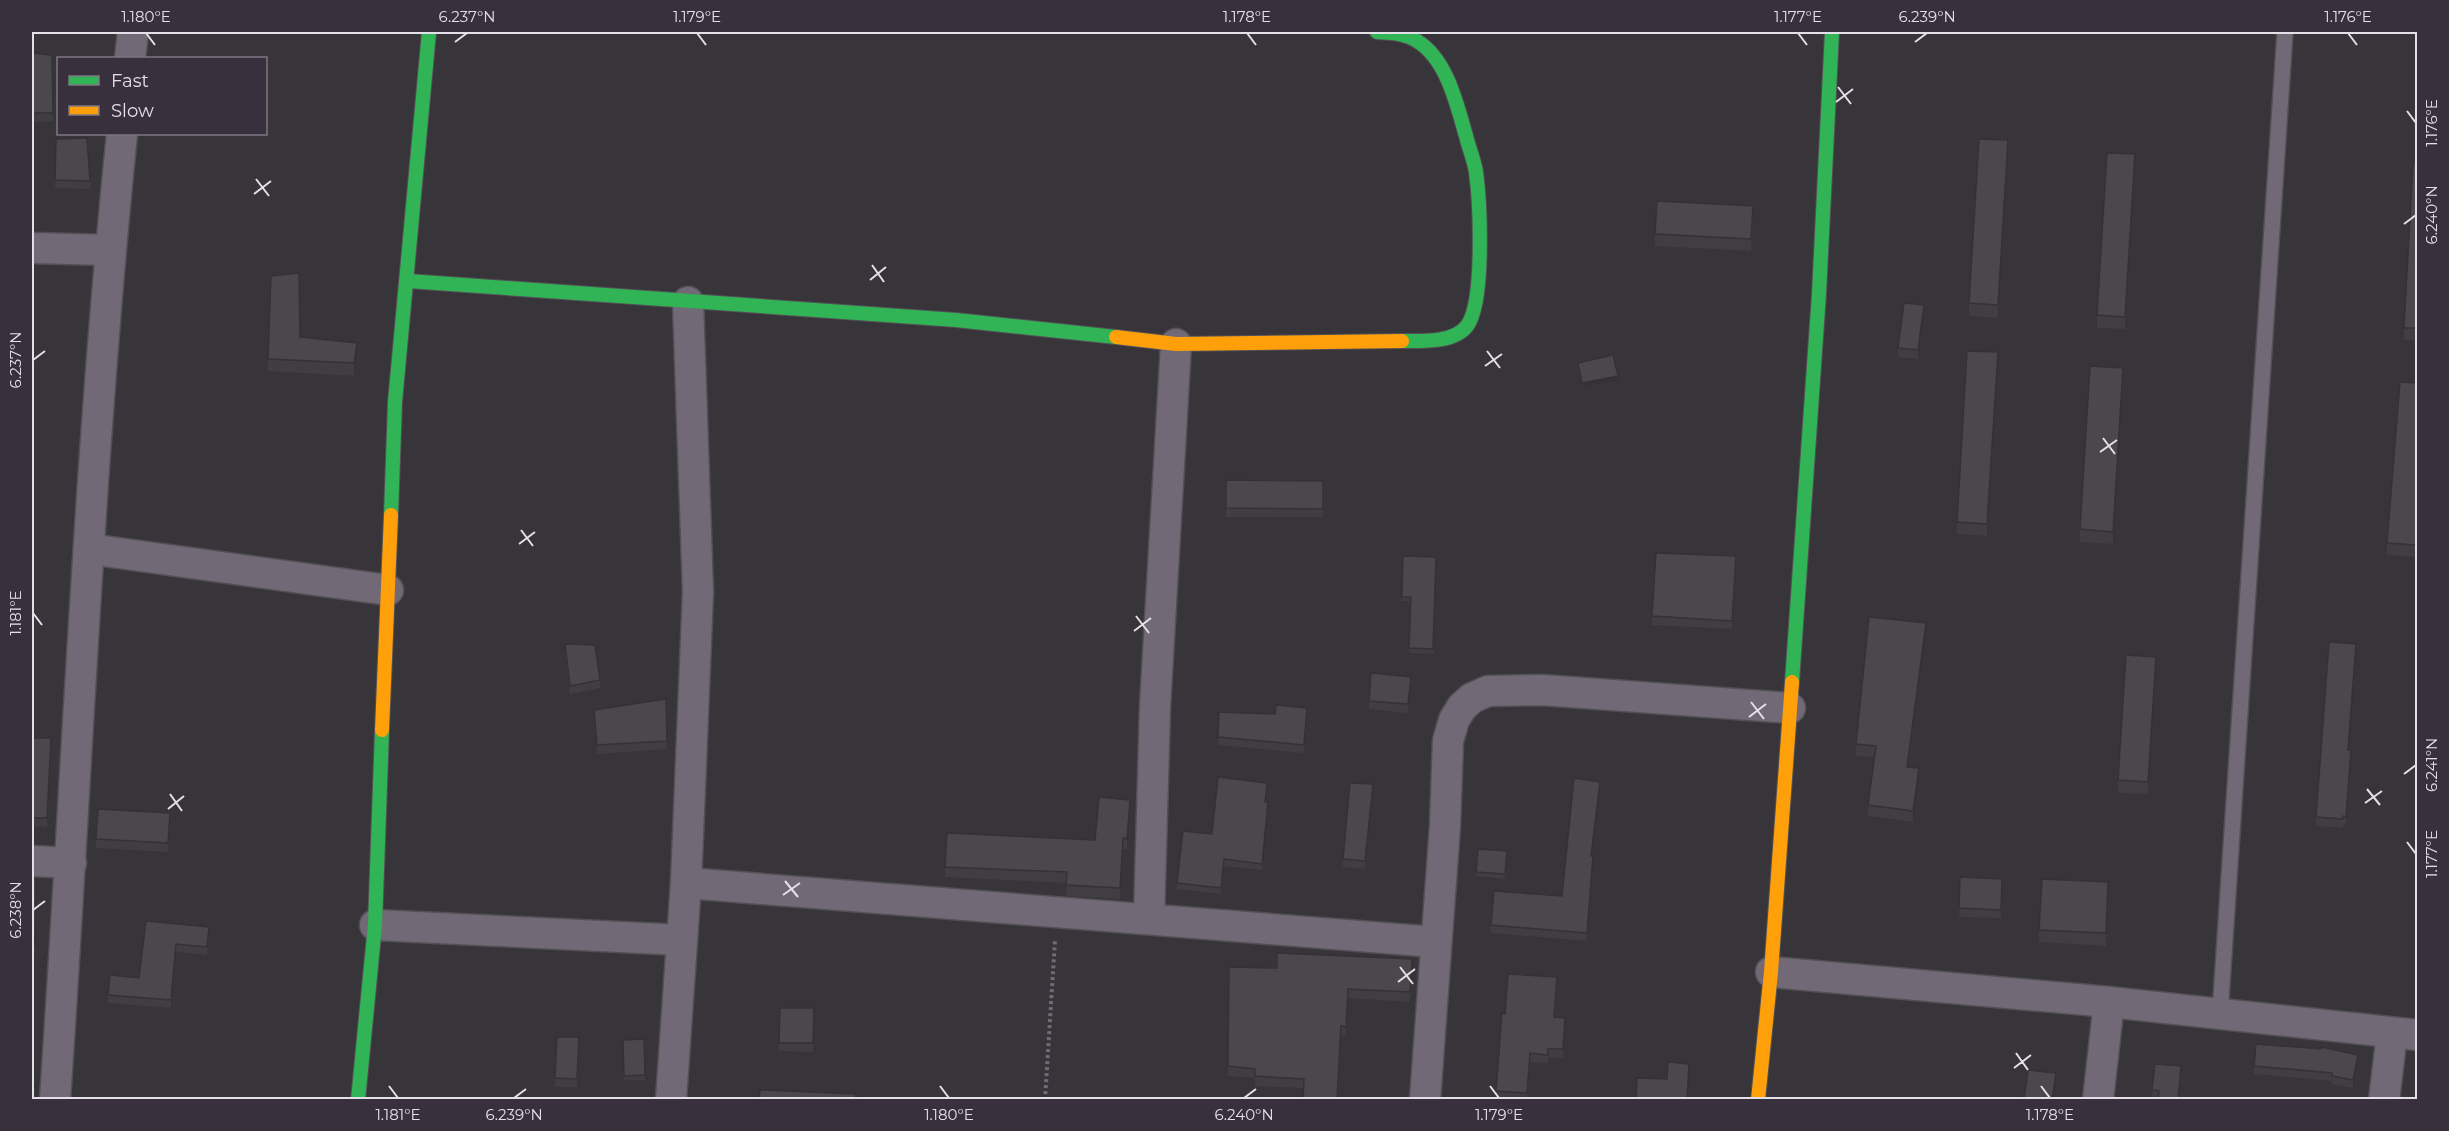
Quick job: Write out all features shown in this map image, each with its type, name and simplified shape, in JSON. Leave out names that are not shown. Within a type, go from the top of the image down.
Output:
[{"type":"street","points":[[130,57],[133,32]]},
{"type":"street","points":[[358,1100],[375,925],[395,402],[408,281],[429,32]]},
{"type":"street","points":[[408,281],[956,320],[1176,345],[1430,341],[1455,335],[1467,326],[1476,305],[1480,260],[1476,171],[1452,87],[1436,60],[1418,41],[1400,34],[1377,32]]},
{"type":"street","points":[[1758,1100],[1772,972],[1819,294],[1832,32]]},
{"type":"street","points":[[55,1100],[71,863],[88,549],[110,250],[122,135]]},
{"type":"street","points":[[32,248],[110,250]]},
{"type":"street","points":[[671,1100],[686,883],[698,592],[688,302]]},
{"type":"street","points":[[1149,919],[1155,707],[1176,345]]},
{"type":"street","points":[[88,549],[388,590]]},
{"type":"street","points":[[1425,1100],[1445,826],[1448,741],[1454,720],[1462,707],[1472,698],[1488,691],[1542,690],[1790,708]]},
{"type":"street","points":[[32,861],[71,863]]},
{"type":"street","points":[[686,883],[1435,942]]},
{"type":"street","points":[[375,925],[682,940]]},
{"type":"street","points":[[1772,972],[2109,1002],[2405,1034],[2384,1100]]},
{"type":"street","points":[[2098,1100],[2109,1002]]},
{"type":"lane","points":[[2220,1014],[2285,32]]},
{"type":"path","points":[[1045,1100],[1057,912]]},
{"type":"building","points":[[32,53],[52,55],[53,113],[32,113]]},
{"type":"building","points":[[87,138],[90,181],[55,180],[56,139]]},
{"type":"building","points":[[1979,139],[2008,140],[1998,305],[1969,303]]},
{"type":"building","points":[[2107,153],[2135,154],[2125,317],[2097,315]]},
{"type":"building","points":[[2413,163],[2418,164],[2418,328],[2404,328]]},
{"type":"building","points":[[1657,201],[1753,206],[1751,239],[1655,234]]},
{"type":"building","points":[[299,273],[300,337],[357,343],[354,363],[268,359],[271,276]]},
{"type":"building","points":[[1904,303],[1924,305],[1918,350],[1898,348]]},
{"type":"building","points":[[1967,351],[1998,352],[1987,524],[1957,522]]},
{"type":"building","points":[[1613,355],[1618,376],[1582,383],[1578,363]]},
{"type":"building","points":[[2090,366],[2123,368],[2113,532],[2080,529]]},
{"type":"building","points":[[2400,382],[2418,383],[2416,545],[2387,543]]},
{"type":"building","points":[[1226,480],[1323,481],[1323,509],[1226,508]]},
{"type":"building","points":[[1656,553],[1736,556],[1732,621],[1652,616]]},
{"type":"building","points":[[1403,556],[1436,557],[1433,649],[1409,648],[1411,597],[1402,597]]},
{"type":"building","points":[[1869,617],[1926,623],[1907,767],[1919,768],[1913,811],[1868,805],[1876,746],[1856,744]]},
{"type":"building","points":[[2329,642],[2356,644],[2348,750],[2351,750],[2346,817],[2343,816],[2343,819],[2316,817]]},
{"type":"building","points":[[565,644],[595,645],[600,680],[570,686]]},
{"type":"building","points":[[2126,655],[2156,657],[2148,782],[2118,780]]},
{"type":"building","points":[[1371,673],[1411,677],[1408,704],[1369,701]]},
{"type":"building","points":[[666,699],[667,741],[597,745],[594,710]]},
{"type":"building","points":[[1276,705],[1307,708],[1304,745],[1218,737],[1219,712],[1275,714]]},
{"type":"building","points":[[32,738],[51,738],[47,818],[32,818]]},
{"type":"building","points":[[1218,777],[1267,783],[1265,802],[1268,802],[1262,864],[1224,859],[1221,888],[1177,883],[1183,831],[1212,834]]},
{"type":"building","points":[[1574,778],[1600,782],[1591,856],[1593,856],[1587,933],[1491,925],[1494,891],[1562,896]]},
{"type":"building","points":[[1350,783],[1373,784],[1365,861],[1343,859]]},
{"type":"building","points":[[1099,797],[1130,800],[1127,839],[1123,838],[1120,888],[1066,885],[1067,872],[945,867],[947,833],[1095,840]]},
{"type":"building","points":[[98,809],[170,813],[168,843],[96,839]]},
{"type":"building","points":[[1478,849],[1507,851],[1505,874],[1476,872]]},
{"type":"building","points":[[1960,877],[2002,879],[2001,910],[1959,908]]},
{"type":"building","points":[[2042,879],[2108,882],[2106,933],[2039,930]]},
{"type":"building","points":[[32,880],[36,880],[35,947],[32,947]]},
{"type":"building","points":[[146,921],[209,927],[207,947],[176,944],[171,1000],[108,995],[110,975],[139,978]]},
{"type":"building","points":[[1277,953],[1412,959],[1410,992],[1348,989],[1346,1027],[1341,1026],[1337,1100],[1303,1100],[1304,1079],[1255,1076],[1255,1069],[1228,1066],[1229,967],[1277,968]]},
{"type":"building","points":[[1508,974],[1557,977],[1554,1017],[1565,1018],[1563,1049],[1548,1049],[1548,1055],[1530,1053],[1527,1093],[1496,1091],[1502,1013],[1505,1014]]},
{"type":"building","points":[[780,1008],[814,1008],[813,1043],[779,1043]]},
{"type":"building","points":[[557,1037],[579,1037],[577,1079],[555,1078]]},
{"type":"building","points":[[644,1039],[645,1075],[624,1076],[623,1040]]},
{"type":"building","points":[[2256,1044],[2321,1049],[2321,1047],[2358,1055],[2353,1080],[2332,1076],[2332,1073],[2254,1066]]},
{"type":"building","points":[[1668,1062],[1689,1064],[1687,1100],[1636,1099],[1637,1078],[1667,1079]]},
{"type":"building","points":[[2155,1064],[2181,1066],[2178,1100],[2158,1100],[2159,1091],[2152,1090]]},
{"type":"building","points":[[2028,1070],[2056,1073],[2052,1100],[2024,1100]]},
{"type":"building","points":[[760,1090],[856,1094],[855,1100],[759,1100]]},
{"type":"traffic: fast","points":[[391,515],[395,402],[429,32]]},
{"type":"traffic: fast","points":[[1377,32],[1408,36],[1427,49],[1436,59],[1454,97],[1474,163],[1478,186],[1480,251],[1477,296],[1473,314],[1467,326],[1454,336],[1428,341],[1402,341]]},
{"type":"traffic: fast","points":[[1792,682],[1819,294],[1832,32]]},
{"type":"traffic: fast","points":[[408,281],[956,320],[1116,337]]},
{"type":"traffic: fast","points":[[358,1100],[375,925],[382,730]]},
{"type":"traffic: slow","points":[[1116,337],[1176,344],[1402,341]]},
{"type":"traffic: slow","points":[[382,730],[391,515]]},
{"type":"traffic: slow","points":[[1758,1100],[1771,972],[1792,682]]}]
